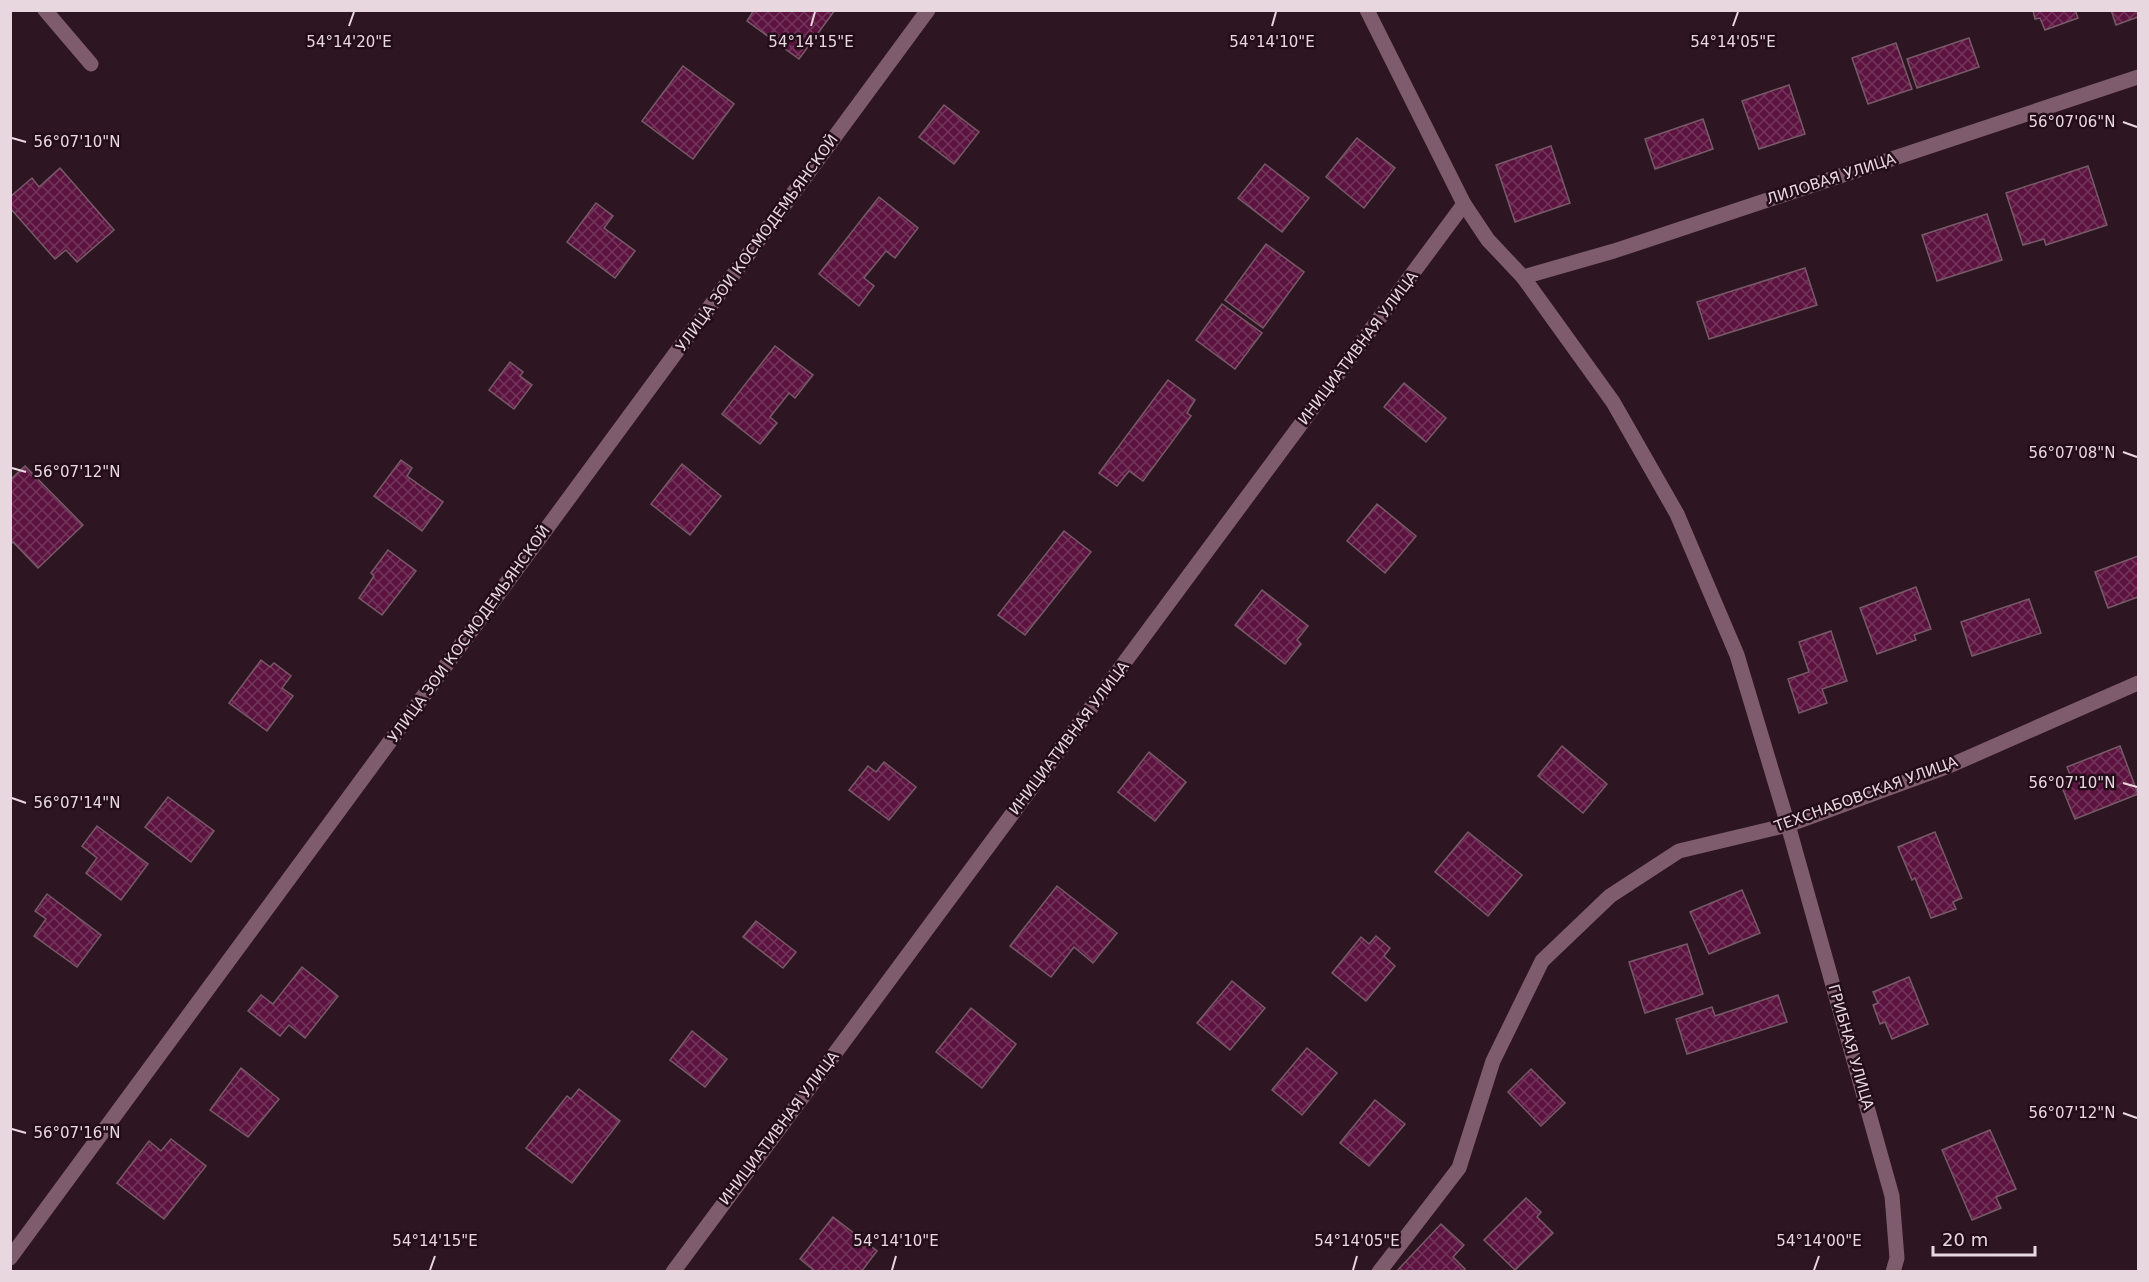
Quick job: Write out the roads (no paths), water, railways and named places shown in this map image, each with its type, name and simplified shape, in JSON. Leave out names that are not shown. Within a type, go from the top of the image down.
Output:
[{"type":"street","points":[[45,10],[91,64]]},
{"type":"street","name":"УЛИЦА ЗОИ КОСМОДЕМЬЯНСКОЙ","points":[[10,1258],[928,10]]},
{"type":"street","name":"ГРИБНАЯ УЛИЦА","points":[[1367,10],[1464,204],[1488,240],[1523,278],[1613,402],[1677,514],[1737,655],[1788,825],[1892,1196],[1897,1258],[1893,1272]]},
{"type":"street","name":"ЛИЛОВАЯ УЛИЦА","points":[[1523,278],[1614,251],[2139,77]]},
{"type":"street","name":"ИНИЦИАТИВНАЯ УЛИЦА","points":[[673,1272],[1464,204]]},
{"type":"street","name":"ТЕХСНАБОВСКАЯ УЛИЦА","points":[[1379,1272],[1459,1168],[1492,1061],[1542,961],[1610,896],[1678,851],[1788,825],[1949,766],[2139,683]]}]
